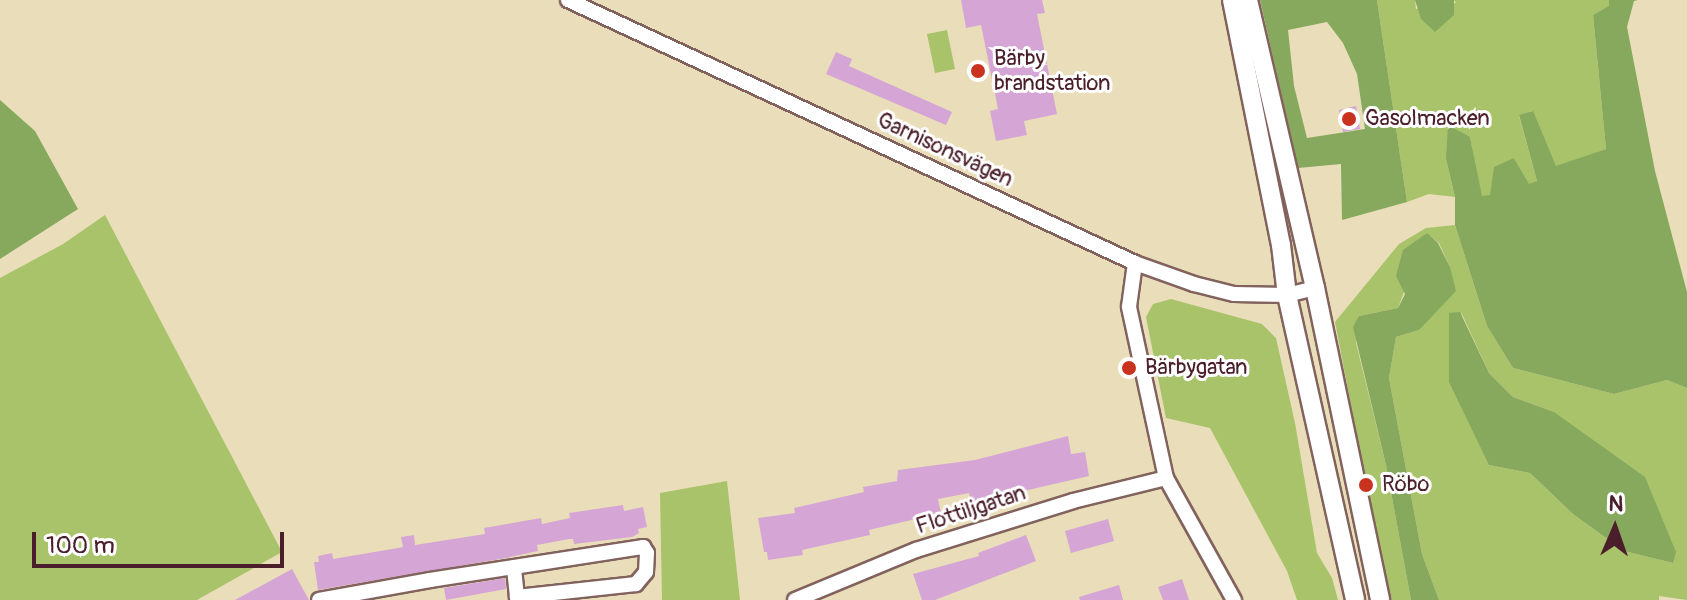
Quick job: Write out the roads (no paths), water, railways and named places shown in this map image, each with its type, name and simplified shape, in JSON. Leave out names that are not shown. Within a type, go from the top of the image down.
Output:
[{"type":"main road","points":[[1232,0],[1281,245],[1287,295],[1355,600]]},
{"type":"main road","points":[[1248,0],[1315,288],[1380,600]]},
{"type":"street","name":"Garnisonsvägen","points":[[568,0],[1135,263],[1194,284],[1234,294],[1287,295],[1315,288]]},
{"type":"street","points":[[1135,263],[1129,307],[1166,478],[1234,600]]},
{"type":"street","name":"Flottiljgatan","points":[[795,600],[916,550],[1073,501],[1166,478]]},
{"type":"street","points":[[321,599],[643,547],[647,553],[646,572],[636,584],[501,600]]},
{"type":"street","points":[[514,567],[517,598]]},
{"type":"place","name":"Bärby brandstation","points":[[978,71]]},
{"type":"place","name":"Gasolmacken","points":[[1349,119]]},
{"type":"place","name":"Bärbygatan","points":[[1129,368]]},
{"type":"place","name":"Röbo","points":[[1366,485]]}]
